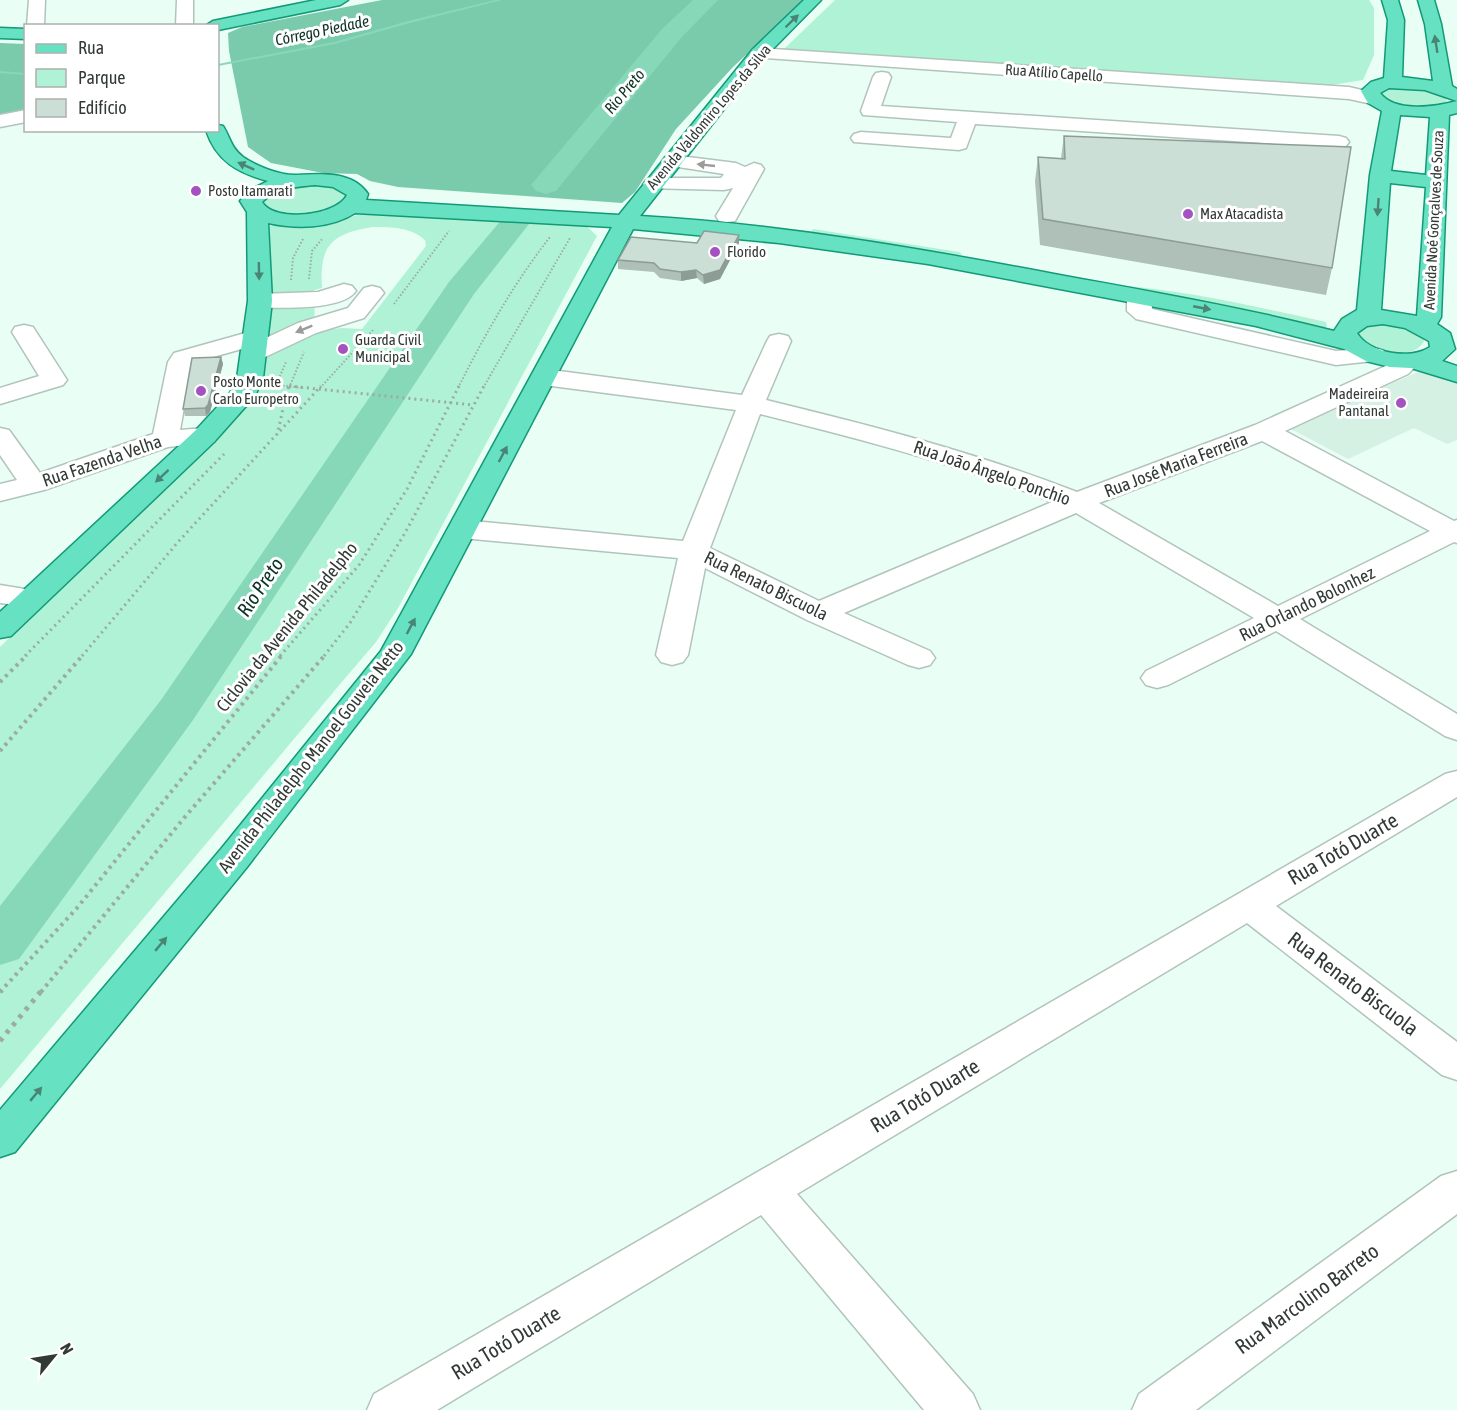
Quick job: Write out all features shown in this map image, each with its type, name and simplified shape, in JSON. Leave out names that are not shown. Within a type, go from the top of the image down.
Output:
[{"type":"main road","points":[[219,24],[338,0]]},
{"type":"main road","name":"Avenida Valdomiro Lopes da Silva","points":[[629,215],[759,52],[813,0]]},
{"type":"main road","points":[[1390,0],[1396,20],[1393,83]]},
{"type":"main road","points":[[1426,0],[1450,93],[1410,82],[1374,87],[1371,95],[1392,108],[1407,111],[1448,110]]},
{"type":"main road","points":[[0,33],[24,34]]},
{"type":"main road","points":[[0,38],[24,39]]},
{"type":"main road","points":[[1353,330],[1369,312],[1380,175],[1392,108]]},
{"type":"main road","name":"Avenida Noé Gonçalves de Souza","points":[[1424,326],[1429,317],[1436,182],[1448,110]]},
{"type":"main road","points":[[216,132],[220,147],[230,159],[245,167],[293,181]]},
{"type":"main road","points":[[1380,175],[1436,182]]},
{"type":"main road","points":[[0,629],[205,436],[242,396],[250,378],[260,301],[254,207],[258,193],[293,181],[335,181],[351,186],[355,200]]},
{"type":"main road","points":[[233,187],[254,207],[272,219],[304,220],[337,214],[355,200],[437,201],[629,215],[709,227],[795,231],[928,243],[1202,292],[1353,330],[1398,361],[1457,374]]},
{"type":"main road","points":[[355,200],[568,221],[732,207],[795,231],[1258,319],[1353,330],[1394,318],[1424,326],[1441,338],[1450,350],[1432,357],[1398,361]]},
{"type":"main road","name":"Avenida Philadelpho Manoel Gouveia Netto","points":[[0,1140],[234,858],[395,654],[629,215]]},
{"type":"main road","points":[[950,261],[977,258],[1015,260]]},
{"type":"main road","points":[[1051,280],[1091,282],[1104,276]]},
{"type":"street","points":[[34,24],[37,0]]},
{"type":"street","points":[[185,0],[185,24]]},
{"type":"street","name":"Rua Atílio Capello","points":[[759,52],[1371,95]]},
{"type":"street","points":[[882,77],[870,111],[944,107],[968,117],[1059,123],[1139,113],[1176,115],[1244,136],[1340,142]]},
{"type":"street","points":[[1139,113],[1141,79]]},
{"type":"street","points":[[1176,115],[1178,81]]},
{"type":"street","points":[[1059,123],[1062,100]]},
{"type":"street","points":[[1244,136],[1245,112]]},
{"type":"street","points":[[0,121],[24,116]]},
{"type":"street","points":[[861,138],[959,144],[968,117]]},
{"type":"street","points":[[653,184],[729,183],[736,169],[672,161]]},
{"type":"street","points":[[690,185],[686,192],[689,195],[732,207],[754,169]]},
{"type":"street","points":[[260,301],[308,300],[330,297],[344,291]]},
{"type":"street","points":[[165,439],[180,362],[183,358],[255,345],[356,313],[372,293]]},
{"type":"street","points":[[1139,297],[1139,312],[1144,314],[1336,358],[1398,361]]},
{"type":"street","points":[[0,396],[54,380],[24,332]]},
{"type":"street","points":[[672,655],[694,551],[751,404],[779,341]]},
{"type":"street","name":"Rua José Maria Ferreira","points":[[818,613],[1077,502],[1264,431],[1398,361]]},
{"type":"street","name":"Rua João Ângelo Ponchio","points":[[544,377],[751,404],[904,442],[998,471],[1077,502],[1279,620],[1457,729]]},
{"type":"street","points":[[1264,431],[1456,532]]},
{"type":"street","points":[[0,436],[34,484]]},
{"type":"street","name":"Rua Fazenda Velha","points":[[0,493],[34,484],[165,439],[205,436]]},
{"type":"street","name":"Rua Renato Biscuola","points":[[462,529],[694,551],[818,613],[919,658]]},
{"type":"street","name":"Rua Orlando Bolonhez","points":[[1157,678],[1456,532]]},
{"type":"street","points":[[0,594],[32,598]]},
{"type":"street","name":"Rua Totó Duarte","points":[[392,1410],[1457,782]]},
{"type":"street","name":"Rua Renato Biscuola","points":[[1249,905],[1457,1064]]},
{"type":"street","name":"Rua Marcolino Barreto","points":[[1157,1410],[1457,1189]]},
{"type":"street","points":[[766,1190],[955,1410]]},
{"type":"path","name":"Ciclovia da Avenida Philadelpho","points":[[0,992],[77,908],[249,693],[358,565],[407,489],[480,344],[547,240],[568,221]]},
{"type":"path","points":[[0,1041],[184,818],[327,653],[350,623],[405,533],[503,350],[570,238],[574,224],[568,221]]},
{"type":"path","points":[[308,300],[310,255],[314,246],[326,237]]},
{"type":"path","points":[[0,751],[28,721],[178,542],[277,434],[281,421],[282,404],[291,387],[306,346],[307,328]]},
{"type":"path","points":[[276,385],[474,405]]},
{"type":"shaded area","name":"Madeireira Pantanal","points":[[1426,369],[1457,379],[1457,440],[1447,444],[1414,428],[1348,459],[1287,427]]},
{"type":"green space","points":[[382,0],[805,0],[733,67],[676,129],[635,192],[622,203],[398,187],[370,181],[357,174],[323,173],[271,163],[248,147],[229,51],[228,33],[242,27]]},
{"type":"green space","points":[[835,0],[1369,0],[1374,8],[1374,55],[1363,80],[1325,86],[783,50]]},
{"type":"green space","points":[[0,43],[24,44],[24,113],[0,118]]},
{"type":"green space","points":[[1417,87],[1445,96],[1447,102],[1436,107],[1422,109],[1400,106],[1390,102],[1379,92],[1386,88]]},
{"type":"green space","points":[[302,185],[340,188],[349,195],[339,209],[309,215],[290,216],[263,206],[264,200],[272,193]]},
{"type":"green space","points":[[372,212],[584,224],[597,236],[398,608],[376,642],[0,1089],[0,647],[249,400],[268,226],[311,226]],"holes":[[[372,227],[413,232],[425,240],[426,246],[362,329],[342,328],[315,331],[314,290],[322,288],[323,262],[330,244],[346,234]]]},
{"type":"green space","points":[[813,229],[962,254],[955,258],[814,233],[811,232]]},
{"type":"green space","points":[[1115,285],[1142,287],[1221,300],[1326,322],[1327,326],[1322,331],[1252,312],[1122,290]]},
{"type":"green space","points":[[1393,321],[1423,337],[1424,341],[1412,351],[1395,353],[1361,344],[1352,327]]},
{"type":"building","name":"Max Atacadista","points":[[1064,136],[1351,147],[1332,268],[1043,219],[1038,157],[1065,159]]},
{"type":"building","points":[[704,231],[739,235],[720,270],[703,275],[696,270],[681,272],[660,269],[654,263],[618,260],[631,237],[697,243]]},
{"type":"building","name":"Posto Monte Carlo Europetro","points":[[221,357],[208,405],[205,408],[183,409],[192,358]]},
{"type":"waterway","name":"Córrego Piedade","points":[[219,65],[335,43],[500,0]]},
{"type":"waterway","name":"Rio Preto","points":[[546,185],[672,33],[706,0]]},
{"type":"waterway","name":"Córrego Piedade","points":[[0,72],[24,74]]},
{"type":"waterway","name":"Rio Preto","points":[[0,945],[177,710],[461,289],[514,224]]},
{"type":"place","name":"Posto Itamarati","points":[[196,191]]},
{"type":"place","name":"Max Atacadista","points":[[1188,214]]},
{"type":"place","name":"Florido","points":[[715,252]]},
{"type":"place","name":"Guarda Civil Municipal","points":[[343,349]]},
{"type":"place","name":"Posto Monte Carlo Europetro","points":[[201,391]]},
{"type":"place","name":"Madeireira Pantanal","points":[[1401,403]]}]
